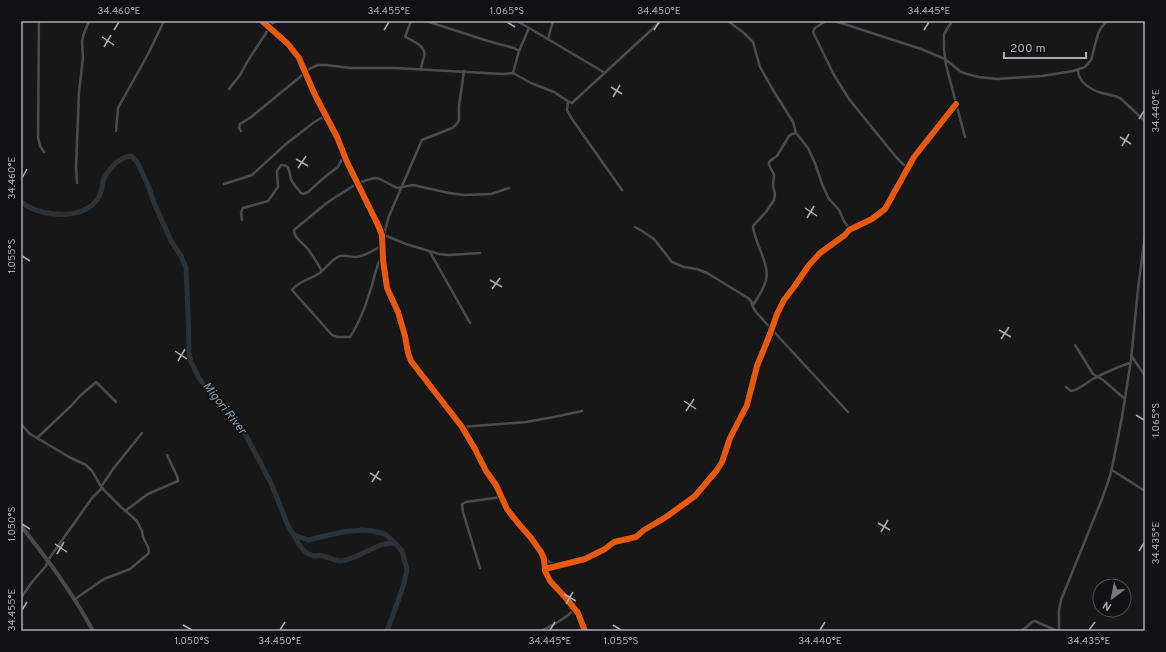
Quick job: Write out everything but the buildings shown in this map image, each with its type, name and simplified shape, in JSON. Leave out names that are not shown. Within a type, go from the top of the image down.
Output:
[{"type":"street","points":[[39,21],[38,137],[40,146],[44,152]]},
{"type":"street","points":[[77,183],[76,166],[79,92],[83,58],[82,42],[89,21]]},
{"type":"street","points":[[116,130],[118,108],[148,54],[164,21]]},
{"type":"street","points":[[262,21],[294,50],[299,58],[315,95],[338,137],[344,155],[379,226],[382,235],[382,254],[387,288],[403,326],[409,357],[420,374],[462,427],[486,471],[496,485],[510,514],[531,538],[543,556],[555,566]]},
{"type":"street","points":[[229,89],[240,75],[248,59],[269,26],[278,21]]},
{"type":"street","points":[[411,21],[405,37],[418,44],[425,50],[421,70]]},
{"type":"street","points":[[426,21],[520,51]]},
{"type":"street","points":[[517,21],[605,74]]},
{"type":"street","points":[[548,39],[553,21]]},
{"type":"street","points":[[240,131],[240,124],[251,117],[306,72],[321,65],[350,68],[394,68],[503,74],[513,73],[554,92],[571,103],[605,74],[661,21]]},
{"type":"street","points":[[728,21],[747,35],[753,42],[760,67],[772,90],[793,122],[796,133],[808,148],[829,199],[839,210],[849,230]]},
{"type":"street","points":[[826,21],[815,28],[813,32],[834,75],[849,100],[896,157],[907,168]]},
{"type":"street","points":[[835,21],[921,49],[945,59],[961,72],[979,77],[997,79],[1042,76],[1078,70],[1085,67],[1091,60],[1098,34],[1107,21]]},
{"type":"street","points":[[952,21],[944,34],[945,59],[965,137]]},
{"type":"street","points":[[513,73],[529,28]]},
{"type":"street","points":[[1078,70],[1078,76],[1087,86],[1097,91],[1120,98],[1145,121]]},
{"type":"street","points":[[382,240],[389,216],[422,140],[450,129],[459,121],[459,106],[464,71]]},
{"type":"street","points":[[568,102],[567,110],[572,119],[622,190]]},
{"type":"street","points":[[544,569],[585,559],[605,549],[616,541],[636,537],[695,496],[721,464],[730,438],[747,405],[755,371],[782,303],[809,265],[820,253],[845,235],[849,230],[872,218],[885,209],[907,168],[924,143],[956,104]]},
{"type":"street","points":[[224,184],[252,174],[286,144],[326,115]]},
{"type":"street","points":[[752,305],[764,286],[767,278],[764,262],[757,244],[753,227],[766,212],[775,197],[774,175],[769,162],[777,156],[789,136],[796,133]]},
{"type":"street","points":[[242,220],[242,208],[267,202],[276,190],[278,185],[277,171],[281,165],[287,166],[293,182],[300,192],[305,193],[338,167],[344,155]]},
{"type":"street","points":[[322,270],[307,247],[295,236],[293,233],[294,230],[322,206],[364,180],[375,178],[397,188],[413,185],[455,194],[491,194],[510,188]]},
{"type":"street","points":[[635,227],[654,239],[672,262],[707,273],[748,298],[758,314],[772,330],[848,412]]},
{"type":"street","points":[[384,235],[430,252],[448,255],[480,253]]},
{"type":"street","points":[[1022,631],[1032,622],[1036,621],[1058,631],[1060,603],[1102,499],[1112,470],[1125,399],[1145,235]]},
{"type":"street","points":[[382,246],[361,256],[340,256],[292,290],[332,335],[338,337],[350,337],[364,307],[382,254]]},
{"type":"street","points":[[430,252],[470,323]]},
{"type":"street","points":[[1075,345],[1090,370],[1125,399]]},
{"type":"street","points":[[1131,355],[1145,376]]},
{"type":"street","points":[[1066,387],[1071,391],[1075,390],[1098,377],[1130,363]]},
{"type":"street","points":[[37,438],[96,382],[116,402]]},
{"type":"street","points":[[462,427],[526,422],[582,411]]},
{"type":"street","points":[[21,424],[30,434],[88,467],[92,471],[101,488],[134,517],[139,524],[148,547],[148,553],[140,562],[128,571],[114,574],[104,579],[76,600]]},
{"type":"street","points":[[21,598],[46,566],[48,560],[90,500],[101,488],[113,469],[142,433]]},
{"type":"street","points":[[126,511],[148,494],[178,481],[167,455]]},
{"type":"street","points":[[1112,470],[1145,491]]},
{"type":"street","points":[[480,568],[462,504],[466,502],[501,497]]},
{"type":"street","points":[[21,526],[48,560],[76,600],[93,631]]},
{"type":"street","points":[[543,556],[544,569],[550,581],[575,609],[585,631]]},
{"type":"street","points":[[541,631],[558,622],[575,609]]},
{"type":"waterway","name":"Migori River","points":[[21,202],[37,211],[46,213],[67,214],[80,212],[91,206],[99,197],[104,179],[115,164],[123,158],[131,156],[137,162],[171,241],[181,256],[186,268],[189,354],[191,362],[199,378],[211,394],[228,410],[242,428],[271,483],[289,528],[294,535],[308,540],[342,532],[362,530],[373,531],[385,534],[402,551],[407,570],[402,590],[387,631]]},
{"type":"waterway","points":[[294,535],[301,548],[310,555],[322,556],[339,561],[347,560],[383,544],[395,544]]},
{"type":"cycle path","points":[[262,21],[288,44],[299,58],[315,95],[337,137],[347,162],[377,223],[382,235],[383,260],[387,288],[398,312],[411,361],[462,427],[486,471],[496,485],[507,509],[541,552],[544,559],[545,571],[550,581],[578,613],[585,631]]},
{"type":"cycle path","points":[[545,569],[585,559],[605,549],[614,542],[636,537],[695,496],[722,462],[730,438],[747,405],[757,366],[784,300],[809,265],[820,253],[845,235],[849,230],[872,219],[885,209],[914,157],[956,104]]}]
